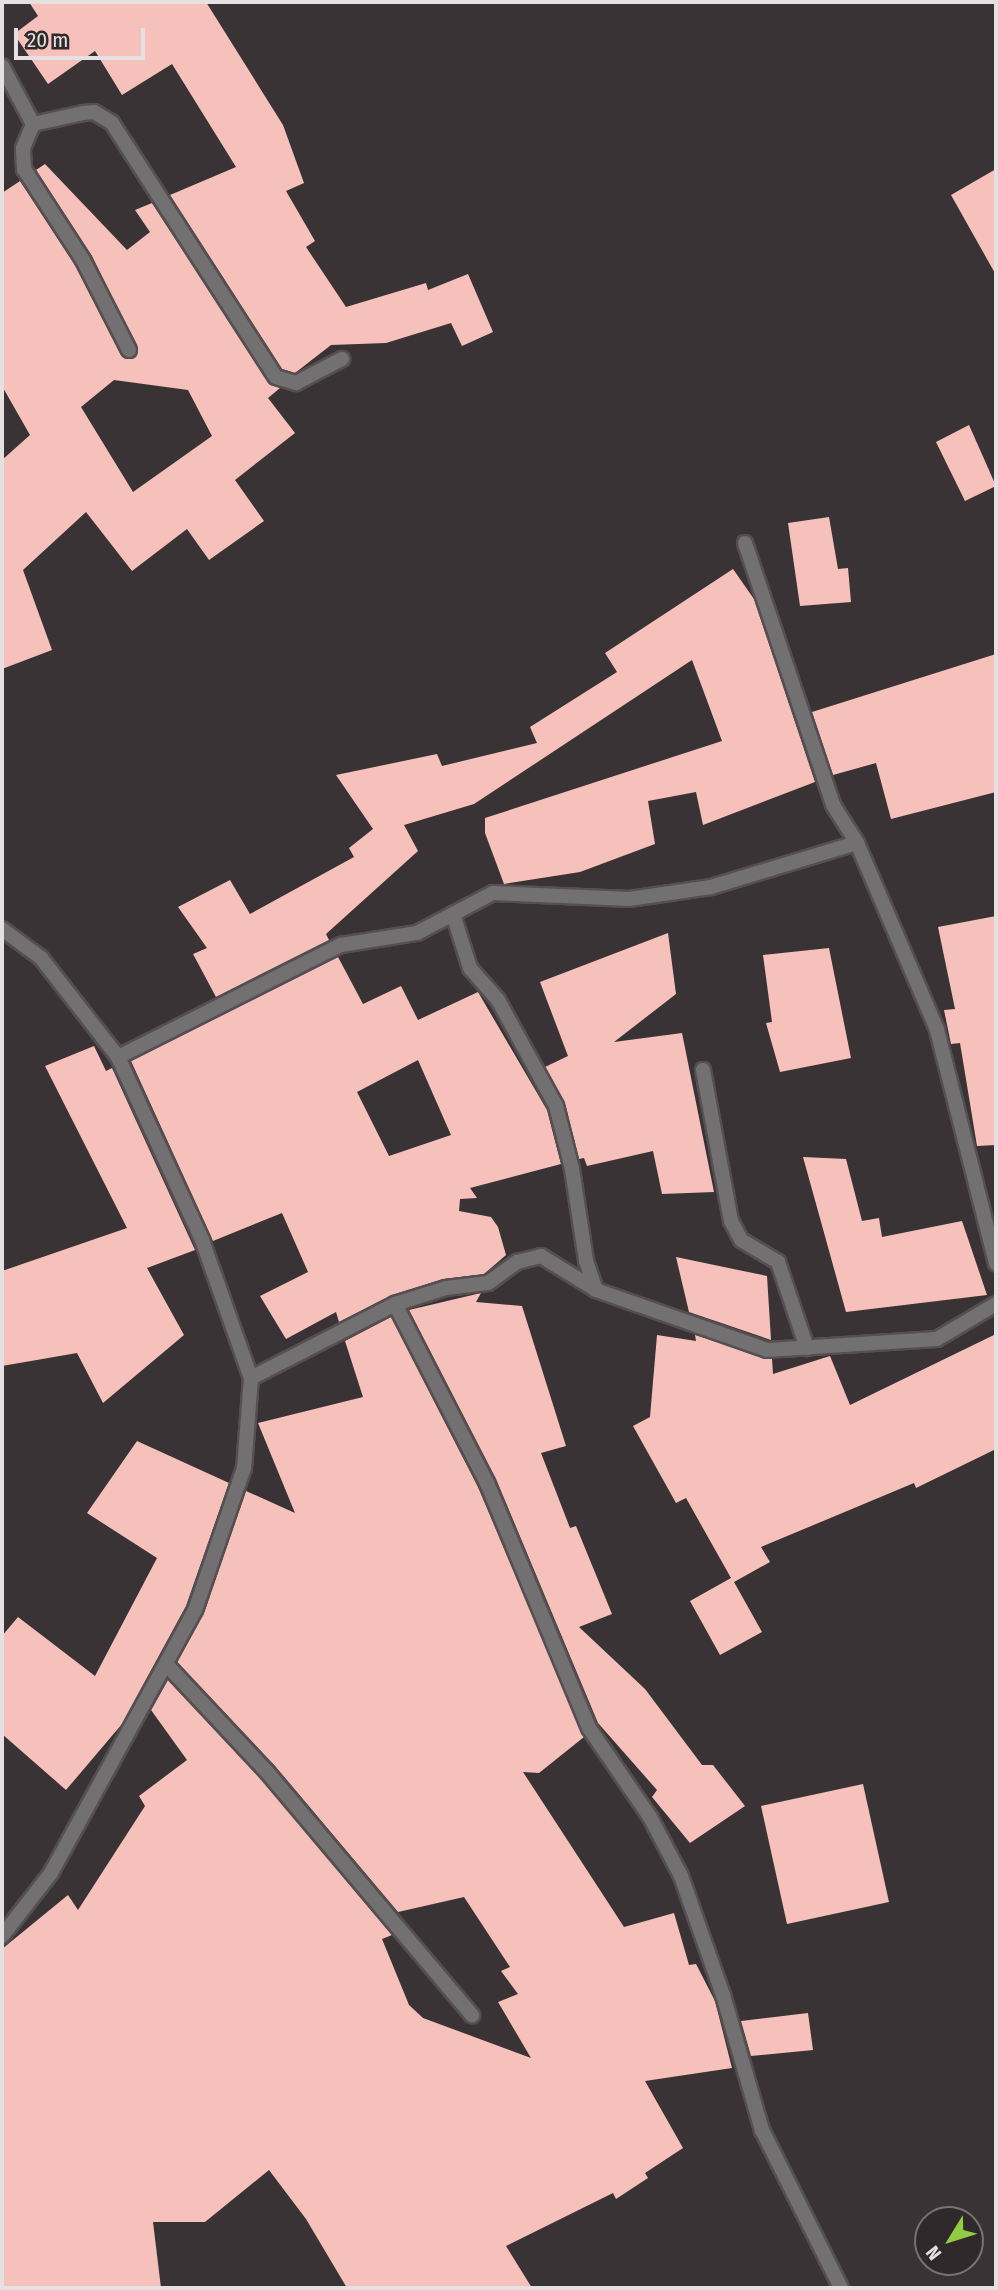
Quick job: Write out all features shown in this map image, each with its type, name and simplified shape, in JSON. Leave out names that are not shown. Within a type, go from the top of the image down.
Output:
[{"type":"street","points":[[2,66],[33,124]]},
{"type":"street","points":[[33,124],[94,112],[112,123],[276,377],[296,383],[342,359]]},
{"type":"street","points":[[33,124],[23,148],[24,169],[83,260],[129,350]]},
{"type":"street","points":[[745,543],[833,805],[857,844],[937,1030],[996,1264]]},
{"type":"street","points":[[118,1057],[341,945],[418,933],[493,893],[629,899],[711,887],[857,844]]},
{"type":"street","points":[[453,914],[470,968],[498,1000],[556,1107],[572,1169],[586,1261],[596,1290]]},
{"type":"street","points":[[2,929],[41,958],[118,1057],[202,1241],[251,1378],[244,1468],[195,1610],[51,1873],[2,1936]]},
{"type":"street","points":[[703,1070],[731,1221],[741,1240],[778,1262],[807,1348]]},
{"type":"street","points":[[251,1378],[395,1304],[446,1288],[488,1283],[517,1262],[541,1256],[596,1290],[767,1350],[937,1339],[996,1304]]},
{"type":"street","points":[[395,1304],[487,1483],[589,1728],[650,1817],[681,1875],[723,1995],[762,2130],[842,2288]]},
{"type":"street","points":[[166,1664],[268,1773],[472,2015]]},
{"type":"building","points":[[29,2],[206,2],[283,125],[304,183],[286,191],[315,241],[306,247],[346,307],[426,283],[428,290],[468,274],[493,332],[462,346],[451,323],[386,343],[331,345],[295,373],[282,369],[170,195],[236,167],[172,64],[122,95],[95,51],[48,84],[14,34],[38,16]]},
{"type":"building","points":[[45,164],[127,250],[150,232],[135,210],[152,203],[268,382],[280,388],[268,398],[295,433],[235,480],[264,521],[209,560],[187,529],[132,571],[86,512],[23,570],[52,650],[2,669],[2,460],[30,435],[2,386],[2,193],[20,181],[75,265],[121,355],[133,359],[138,351],[92,256],[36,170]],"holes":[[[114,380],[188,390],[212,436],[133,492],[81,407]]]},
{"type":"building","points":[[996,169],[996,275],[951,195]]},
{"type":"building","points":[[969,425],[996,486],[965,501],[936,442]]},
{"type":"building","points":[[829,517],[838,569],[848,568],[851,602],[800,606],[788,523]]},
{"type":"building","points":[[733,569],[754,599],[815,782],[703,825],[696,792],[648,801],[655,844],[580,872],[504,884],[485,833],[485,818],[722,741],[692,660],[474,804],[404,825],[418,851],[326,934],[329,940],[216,997],[193,954],[207,948],[178,907],[230,880],[250,914],[354,857],[349,848],[373,829],[336,775],[437,754],[442,766],[537,743],[530,727],[617,672],[605,653]]},
{"type":"building","points":[[996,654],[996,792],[891,819],[876,763],[833,775],[812,712]]},
{"type":"building","points":[[996,916],[996,1145],[977,1146],[960,1043],[951,1044],[944,1010],[955,1009],[938,927]]},
{"type":"building","points":[[668,933],[676,994],[614,1042],[682,1033],[714,1192],[662,1194],[653,1151],[587,1166],[584,1158],[579,1159],[565,1103],[545,1067],[568,1056],[540,982]]},
{"type":"building","points":[[829,948],[851,1058],[780,1072],[766,1023],[772,1022],[763,955]]},
{"type":"building","points":[[338,957],[363,1004],[401,986],[418,1020],[478,992],[547,1110],[561,1164],[470,1188],[477,1198],[460,1199],[459,1211],[491,1217],[498,1227],[506,1255],[484,1274],[443,1279],[392,1295],[339,1322],[336,1312],[286,1339],[260,1296],[308,1272],[282,1213],[213,1241],[131,1061]],"holes":[[[418,1060],[451,1135],[389,1156],[357,1092]]]},
{"type":"building","points":[[94,1046],[106,1071],[112,1068],[195,1250],[147,1268],[184,1335],[103,1403],[77,1353],[2,1366],[2,1271],[127,1228],[45,1066]]},
{"type":"building","points":[[803,1157],[846,1159],[862,1221],[879,1218],[882,1237],[962,1221],[987,1295],[846,1312]]},
{"type":"building","points":[[676,1257],[767,1276],[771,1340],[689,1312]]},
{"type":"building","points":[[481,1293],[476,1302],[522,1306],[566,1446],[541,1453],[570,1528],[576,1526],[612,1614],[579,1627],[645,1689],[702,1765],[713,1765],[745,1806],[690,1843],[652,1797],[657,1790],[598,1723],[496,1479],[409,1310]]},
{"type":"building","points":[[391,1317],[478,1487],[584,1737],[539,1773],[523,1772],[624,1927],[674,1913],[689,1965],[696,1964],[715,2001],[732,2068],[645,2081],[683,2148],[645,2173],[648,2178],[616,2199],[613,2193],[506,2246],[532,2288],[347,2288],[306,2219],[269,2170],[205,2222],[153,2222],[161,2288],[2,2288],[2,1949],[68,1895],[78,1910],[145,1806],[139,1796],[187,1760],[151,1710],[168,1680],[261,1779],[392,1935],[382,1939],[409,2005],[423,2018],[531,2058],[498,2002],[518,1994],[501,1971],[510,1967],[464,1897],[398,1912],[275,1766],[177,1662],[204,1613],[246,1491],[295,1513],[258,1423],[363,1397],[345,1341]]},
{"type":"building","points":[[996,1334],[996,1449],[916,1488],[914,1483],[761,1547],[770,1562],[734,1582],[762,1632],[720,1655],[690,1601],[731,1578],[686,1498],[676,1503],[633,1426],[650,1417],[657,1335],[696,1341],[695,1335],[772,1359],[773,1374],[830,1356],[850,1405]]},
{"type":"building","points":[[137,1441],[229,1483],[186,1606],[122,1724],[66,1790],[2,1734],[2,1636],[18,1617],[95,1676],[157,1558],[87,1513]]},
{"type":"building","points":[[863,1784],[889,1902],[787,1924],[761,1806]]},
{"type":"building","points":[[808,2013],[813,2050],[751,2056],[741,2021]]}]
